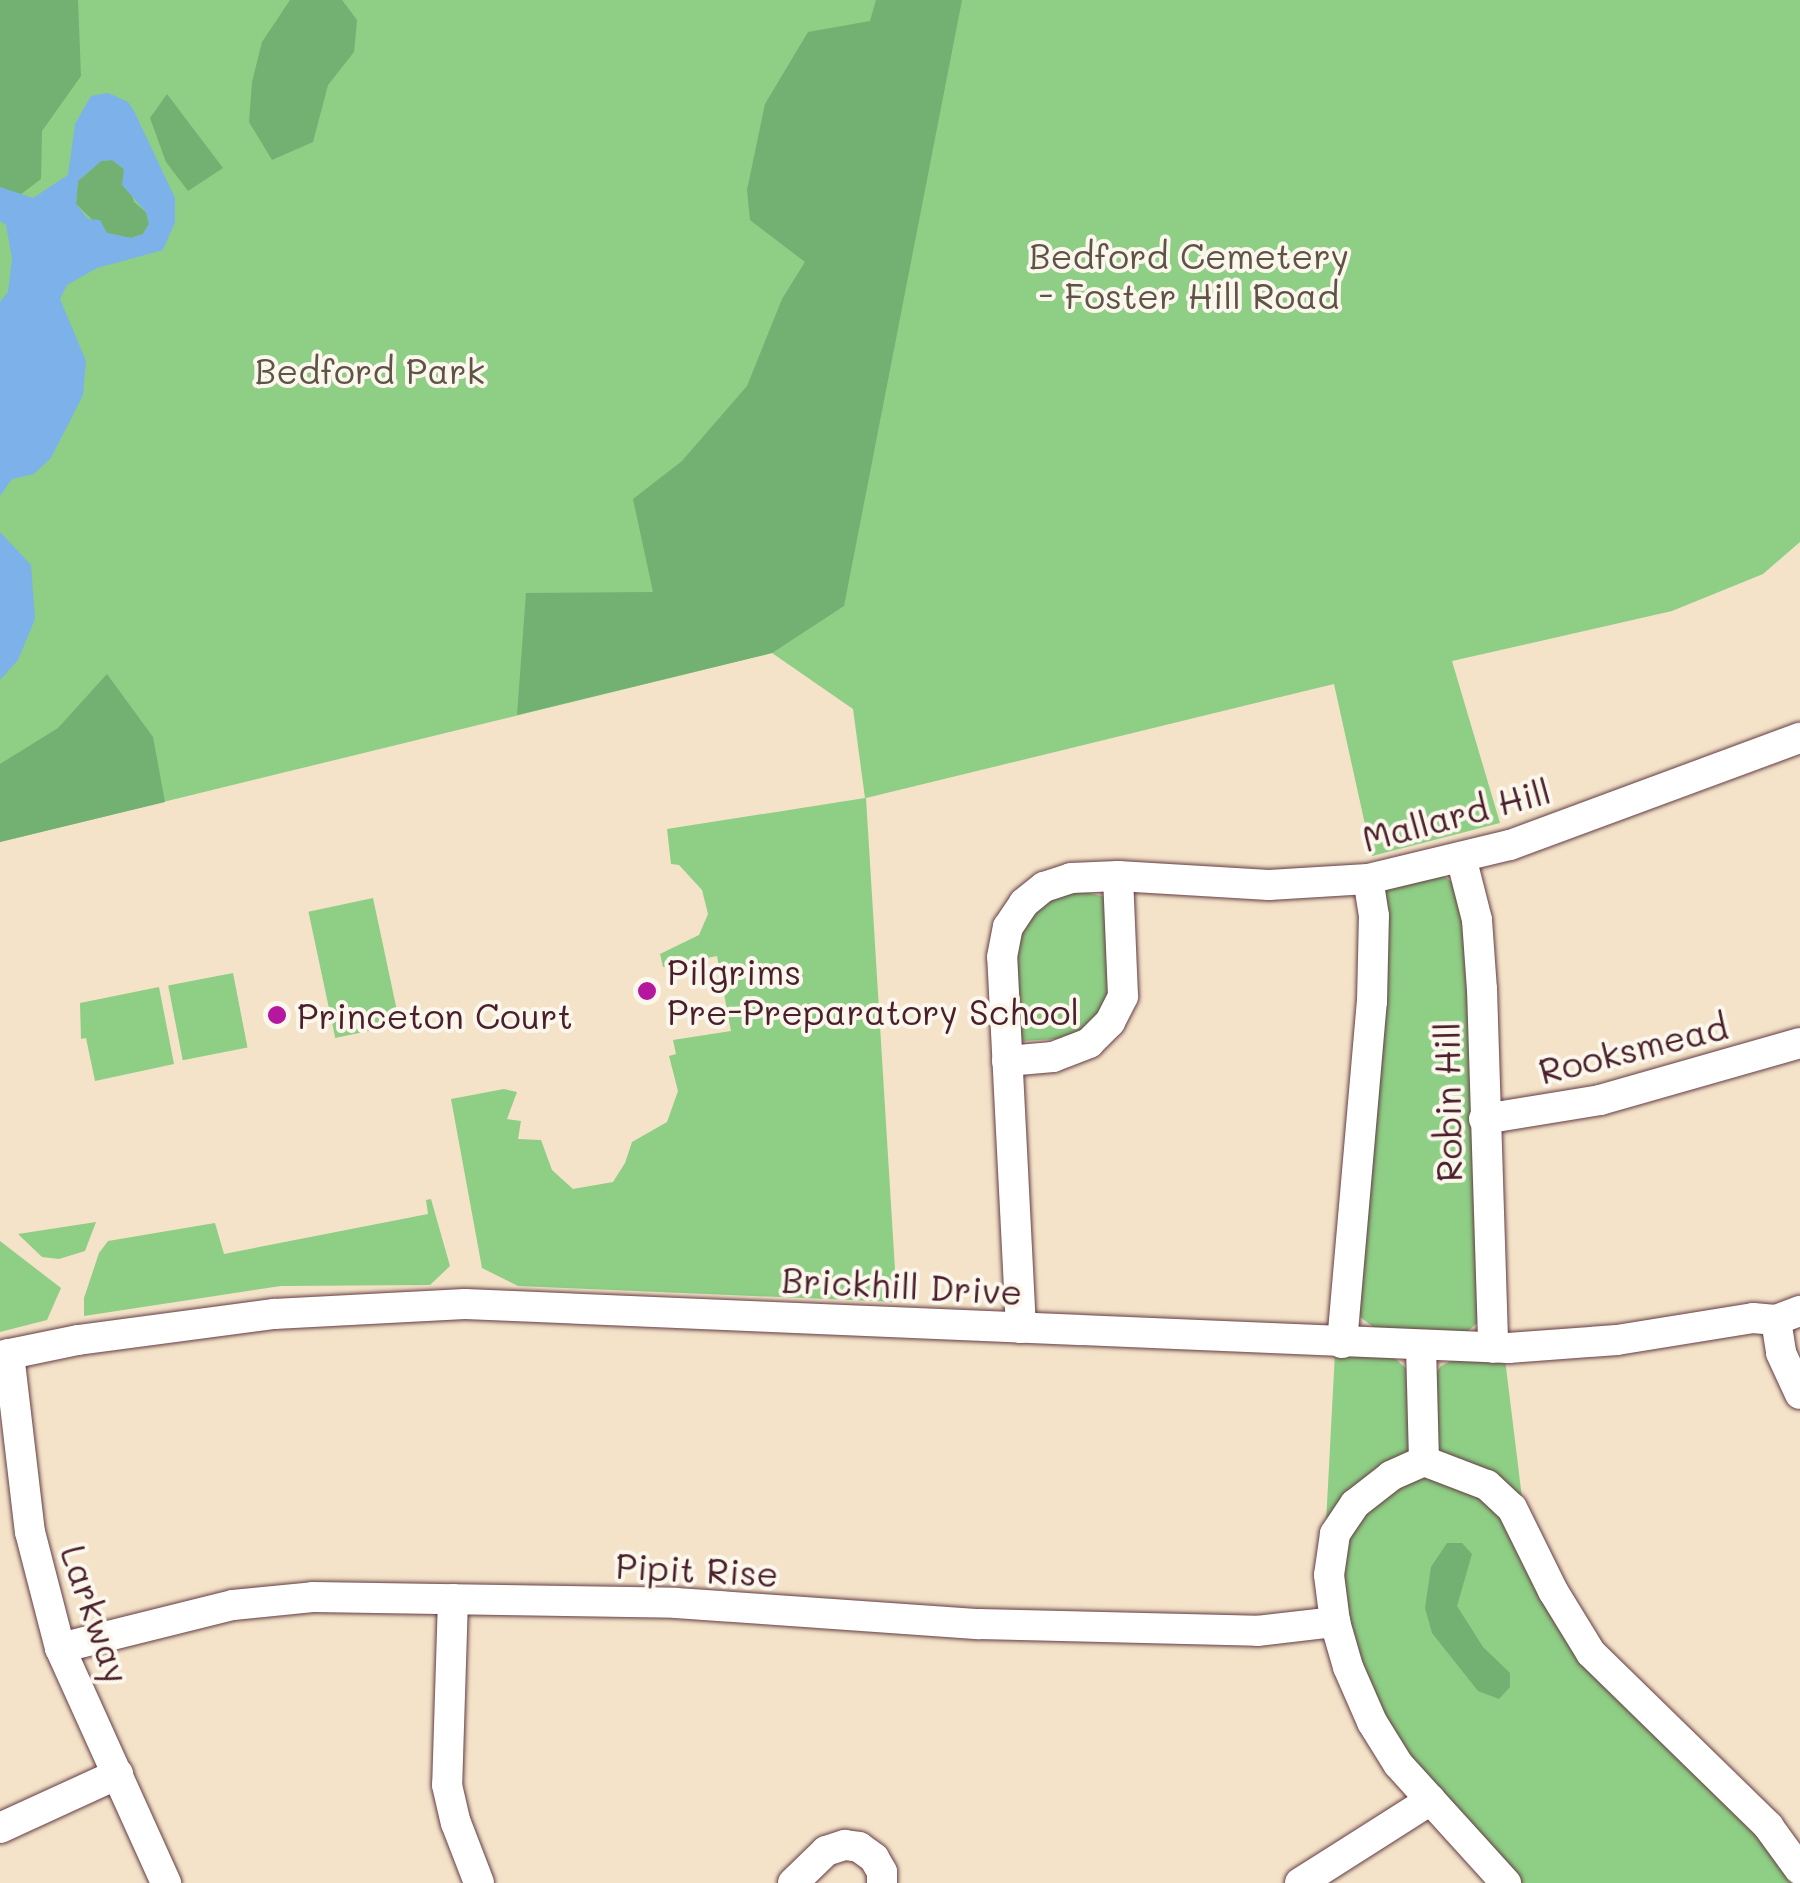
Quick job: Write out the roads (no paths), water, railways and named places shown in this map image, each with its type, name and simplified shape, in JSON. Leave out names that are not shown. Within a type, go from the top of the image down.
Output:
[{"type":"street","name":"Mallard Hill","points":[[1021,1328],[1002,957],[1008,928],[1024,903],[1044,887],[1071,878],[1118,876],[1269,884],[1368,880],[1510,845],[1800,738]]},
{"type":"street","name":"Robin Hill","points":[[1460,857],[1477,920],[1493,1348]]},
{"type":"street","points":[[1008,1062],[1054,1058],[1089,1043],[1110,1022],[1123,996],[1118,876]]},
{"type":"street","points":[[1342,1342],[1372,1002],[1374,916],[1368,880]]},
{"type":"street","name":"Rooksmead","points":[[1484,1119],[1600,1100],[1800,1043]]},
{"type":"street","name":"Brickhill Drive","points":[[4,1355],[274,1314],[465,1304],[1493,1348],[1618,1340],[1788,1316]]},
{"type":"street","points":[[1788,1316],[1781,1353],[1800,1394]]},
{"type":"street","points":[[1421,1346],[1424,1461]]},
{"type":"street","name":"Larkway","points":[[4,1355],[30,1532],[60,1648],[166,1883]]},
{"type":"street","points":[[1506,1883],[1398,1764],[1372,1722],[1348,1667],[1335,1622],[1329,1576],[1336,1534],[1355,1504],[1391,1476],[1424,1461],[1487,1485],[1512,1508],[1553,1591],[1591,1653],[1768,1826],[1800,1870]]},
{"type":"street","name":"Pipit Rise","points":[[60,1648],[233,1605],[313,1598],[676,1603],[979,1624],[1257,1631],[1335,1622]]},
{"type":"street","points":[[452,1599],[447,1785],[456,1823],[479,1883]]},
{"type":"street","points":[[0,1828],[118,1774]]},
{"type":"street","points":[[1300,1883],[1431,1800]]},
{"type":"street","points":[[793,1883],[826,1851],[845,1844],[874,1858],[882,1872],[882,1883]]},
{"type":"water","points":[[108,93],[128,102],[134,111],[175,198],[175,222],[163,250],[97,268],[67,285],[60,299],[86,361],[83,395],[51,458],[34,474],[12,479],[0,496],[0,302],[8,292],[12,258],[6,225],[0,221],[0,187],[33,198],[68,175],[75,124],[91,96]],"holes":[[[112,160],[124,169],[122,185],[146,212],[149,224],[143,234],[131,238],[107,233],[100,220],[88,219],[76,204],[78,181],[101,161]]]},
{"type":"water","points":[[0,532],[31,565],[35,619],[18,660],[0,680]]},
{"type":"place","name":"Pilgrims Pre-Preparatory School","points":[[647,991]]},
{"type":"place","name":"Princeton Court","points":[[277,1015]]},
{"type":"park label","name":"Bedford Cemetery - Foster Hill Road","points":[[1189,275]]},
{"type":"park label","name":"Bedford Park","points":[[370,370]]}]
